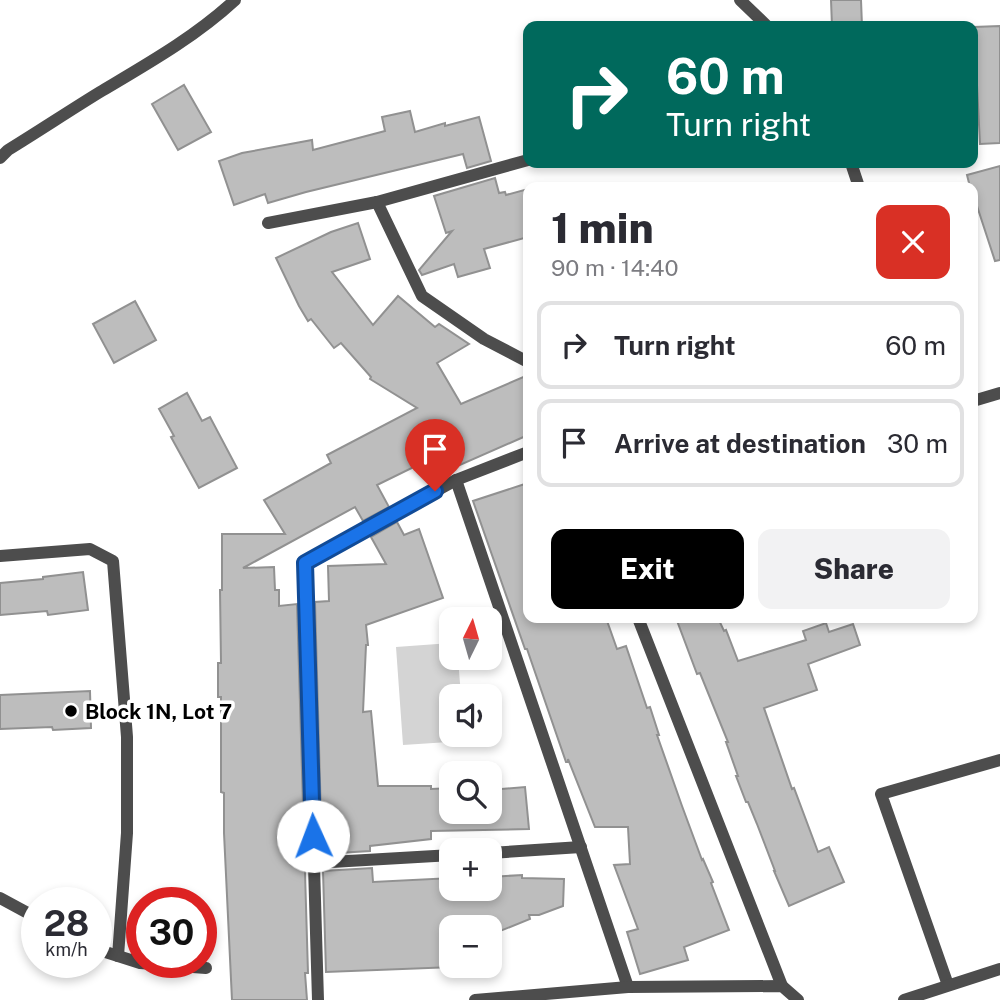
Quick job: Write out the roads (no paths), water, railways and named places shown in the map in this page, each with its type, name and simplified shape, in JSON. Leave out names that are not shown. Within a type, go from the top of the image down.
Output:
[{"type":"street","points":[[0,158],[79,104],[169,51],[235,0]]},
{"type":"street","points":[[740,0],[762,21]]},
{"type":"street","points":[[268,223],[377,202],[523,161]]},
{"type":"street","points":[[377,202],[422,296],[484,340],[523,360]]},
{"type":"street","points":[[978,400],[1000,393]]},
{"type":"street","points":[[318,1000],[305,563],[456,480],[523,454]]},
{"type":"street","points":[[456,480],[628,988]]},
{"type":"street","points":[[0,556],[90,549],[114,561],[127,737],[127,833],[118,956]]},
{"type":"street","points":[[640,623],[782,986],[798,1000]]},
{"type":"street","points":[[948,985],[881,794],[1000,760]]},
{"type":"street","points":[[502,852],[581,847]]},
{"type":"street","points":[[314,863],[439,856]]},
{"type":"street","points":[[0,898],[21,909]]},
{"type":"street","points":[[112,954],[126,959]]},
{"type":"street","points":[[904,1000],[1000,969]]},
{"type":"street","points":[[475,1000],[628,988],[782,986]]},
{"type":"place","name":"Block 1N, Lot 7","points":[[71,711]]}]
